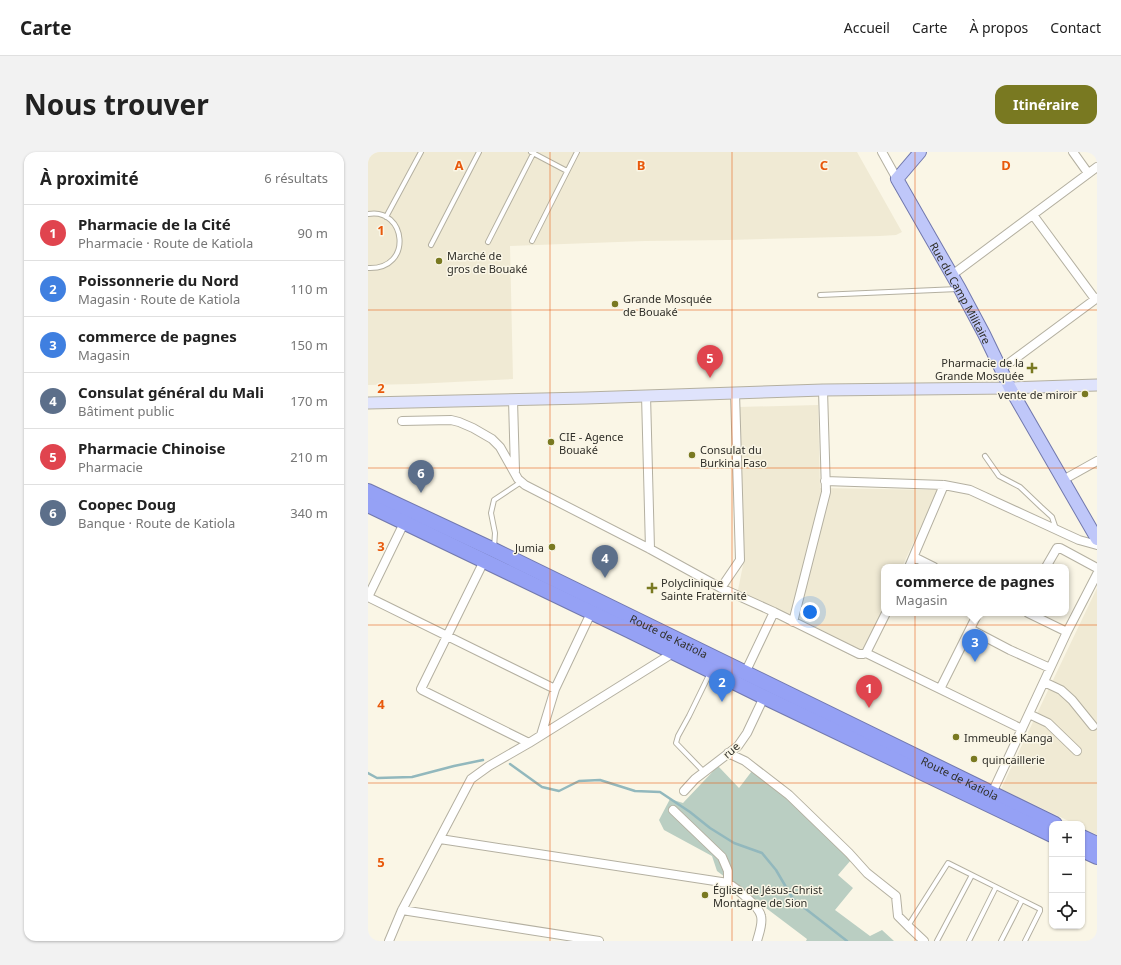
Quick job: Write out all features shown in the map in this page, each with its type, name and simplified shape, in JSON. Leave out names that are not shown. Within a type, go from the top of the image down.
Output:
[{"type":"highway","name":"Route de Katiola","points":[[368,491],[494,550],[1049,821]]},
{"type":"highway","name":"Route de Katiola","points":[[368,505],[1049,835]]},
{"type":"highway","points":[[1085,838],[1097,844]]},
{"type":"highway","points":[[1085,851],[1097,857]]},
{"type":"main road","points":[[897,179],[920,152]]},
{"type":"main road","name":"Rue du Camp Militaire","points":[[897,179],[960,289],[1010,388],[1097,539]]},
{"type":"main road","points":[[368,403],[823,390],[1010,388],[1097,385]]},
{"type":"street","name":"Rue du Camp Militaire","points":[[882,152],[897,179]]},
{"type":"street","points":[[1073,152],[1088,173]]},
{"type":"street","points":[[952,275],[1097,167]]},
{"type":"street","points":[[1001,369],[1096,298],[1033,215]]},
{"type":"street","points":[[794,622],[826,492],[823,390]]},
{"type":"street","points":[[721,588],[740,560],[735,393]]},
{"type":"street","points":[[646,396],[650,549]]},
{"type":"street","points":[[513,400],[515,474]]},
{"type":"street","points":[[402,421],[451,420],[472,428],[492,439],[500,447],[521,482],[650,549],[721,588],[860,654],[866,653],[1022,729]]},
{"type":"street","points":[[1063,480],[1097,461]]},
{"type":"street","points":[[826,481],[944,485],[970,490],[1080,540],[1097,545]]},
{"type":"street","points":[[910,564],[944,485]]},
{"type":"street","points":[[404,523],[368,597],[555,689]]},
{"type":"street","points":[[1048,564],[1055,550],[1060,548],[1097,568]]},
{"type":"street","points":[[914,557],[928,564]]},
{"type":"street","points":[[484,561],[421,690],[529,743]]},
{"type":"street","points":[[992,793],[1067,632],[1097,574]]},
{"type":"street","points":[[744,673],[774,612]]},
{"type":"street","points":[[541,735],[555,689],[591,613]]},
{"type":"street","points":[[866,653],[884,616]]},
{"type":"street","points":[[940,689],[976,616]]},
{"type":"street","points":[[1034,616],[1067,632]]},
{"type":"street","points":[[970,629],[1050,668]]},
{"type":"street","points":[[389,941],[402,910],[471,779],[489,766],[529,743],[673,653]]},
{"type":"street","points":[[1044,682],[1061,690],[1072,700],[1093,726]]},
{"type":"street","name":"rue","points":[[684,791],[694,779],[738,746],[747,733],[764,697]]},
{"type":"street","points":[[1029,714],[1048,723],[1077,751]]},
{"type":"street","points":[[728,753],[745,761],[789,795],[849,853],[867,873],[896,896],[898,916],[924,941]]},
{"type":"street","points":[[673,810],[722,857],[728,871],[728,883]]},
{"type":"street","points":[[440,839],[728,883],[747,898],[761,914],[761,928],[757,941]]},
{"type":"street","points":[[402,910],[599,941]]},
{"type":"lane","points":[[386,217],[421,152]]},
{"type":"lane","points":[[431,245],[478,152]]},
{"type":"lane","points":[[488,242],[533,152],[567,171]]},
{"type":"lane","points":[[532,241],[577,152]]},
{"type":"lane","points":[[368,214],[378,214],[386,217],[397,229],[400,237],[399,246],[391,261],[384,266],[368,268]]},
{"type":"lane","points":[[820,295],[960,289]]},
{"type":"lane","points":[[985,456],[999,476],[1020,487],[1041,506],[1052,518],[1056,529]]},
{"type":"lane","points":[[494,550],[496,533],[491,513],[494,500],[521,482]]},
{"type":"lane","points":[[704,772],[676,743],[678,736],[711,671]]},
{"type":"lane","points":[[908,926],[948,863],[1039,909],[1040,911],[1025,941]]},
{"type":"lane","points":[[937,941],[972,875]]},
{"type":"lane","points":[[969,941],[996,888]]},
{"type":"lane","points":[[1001,941],[1022,900]]},
{"type":"shaded area","name":"Marché de gros de Bouaké","points":[[368,152],[857,152],[902,232],[896,235],[880,236],[645,241],[510,246],[513,379],[368,385]]},
{"type":"shaded area","points":[[818,405],[820,488],[938,490],[903,564],[881,564],[881,613],[863,652],[733,592],[735,589],[738,590],[744,560],[739,407]]},
{"type":"shaded area","points":[[1097,588],[1097,835],[1085,829],[1085,821],[1069,821],[1001,789]]},
{"type":"green space","points":[[718,766],[739,788],[755,767],[851,860],[838,875],[853,888],[835,910],[870,936],[882,930],[894,941],[806,941],[807,939],[717,871],[712,856],[664,830],[659,820],[670,799],[683,803]]},
{"type":"waterway","points":[[368,773],[377,778],[412,777],[483,760]]},
{"type":"waterway","points":[[510,764],[542,787],[559,791],[579,781],[600,780],[635,791],[660,792],[690,812],[710,828],[734,843],[762,853],[776,870],[793,899],[847,941]]},
{"type":"place","name":"Marché de gros de Bouaké","points":[[439,261]]},
{"type":"place","name":"Grande Mosquée de Bouaké","points":[[615,304]]},
{"type":"place","name":"Pharmacie de la Grande Mosquée","points":[[1032,368]]},
{"type":"place","name":"Pharmacie Chinoise","points":[[710,378]]},
{"type":"place","name":"vente de miroir","points":[[1085,394]]},
{"type":"place","name":"CIE - Agence Bouaké","points":[[551,442]]},
{"type":"place","name":"Consulat du Burkina Faso","points":[[692,455]]},
{"type":"place","name":"Coopec Doug","points":[[421,493]]},
{"type":"place","name":"Jumia","points":[[552,547]]},
{"type":"place","name":"Consulat général du Mali","points":[[605,578]]},
{"type":"place","name":"Polyclinique Sainte Fraternité","points":[[652,588]]},
{"type":"place","name":"commerce de pagnes","points":[[975,662]]},
{"type":"place","name":"Poissonnerie du Nord","points":[[722,702]]},
{"type":"place","name":"Pharmacie de la Cité","points":[[869,708]]},
{"type":"place","name":"Immeuble Kanga","points":[[956,737]]},
{"type":"place","name":"quincaillerie","points":[[974,759]]},
{"type":"place","name":"Église de Jésus-Christ Montagne de Sion","points":[[705,895]]}]
